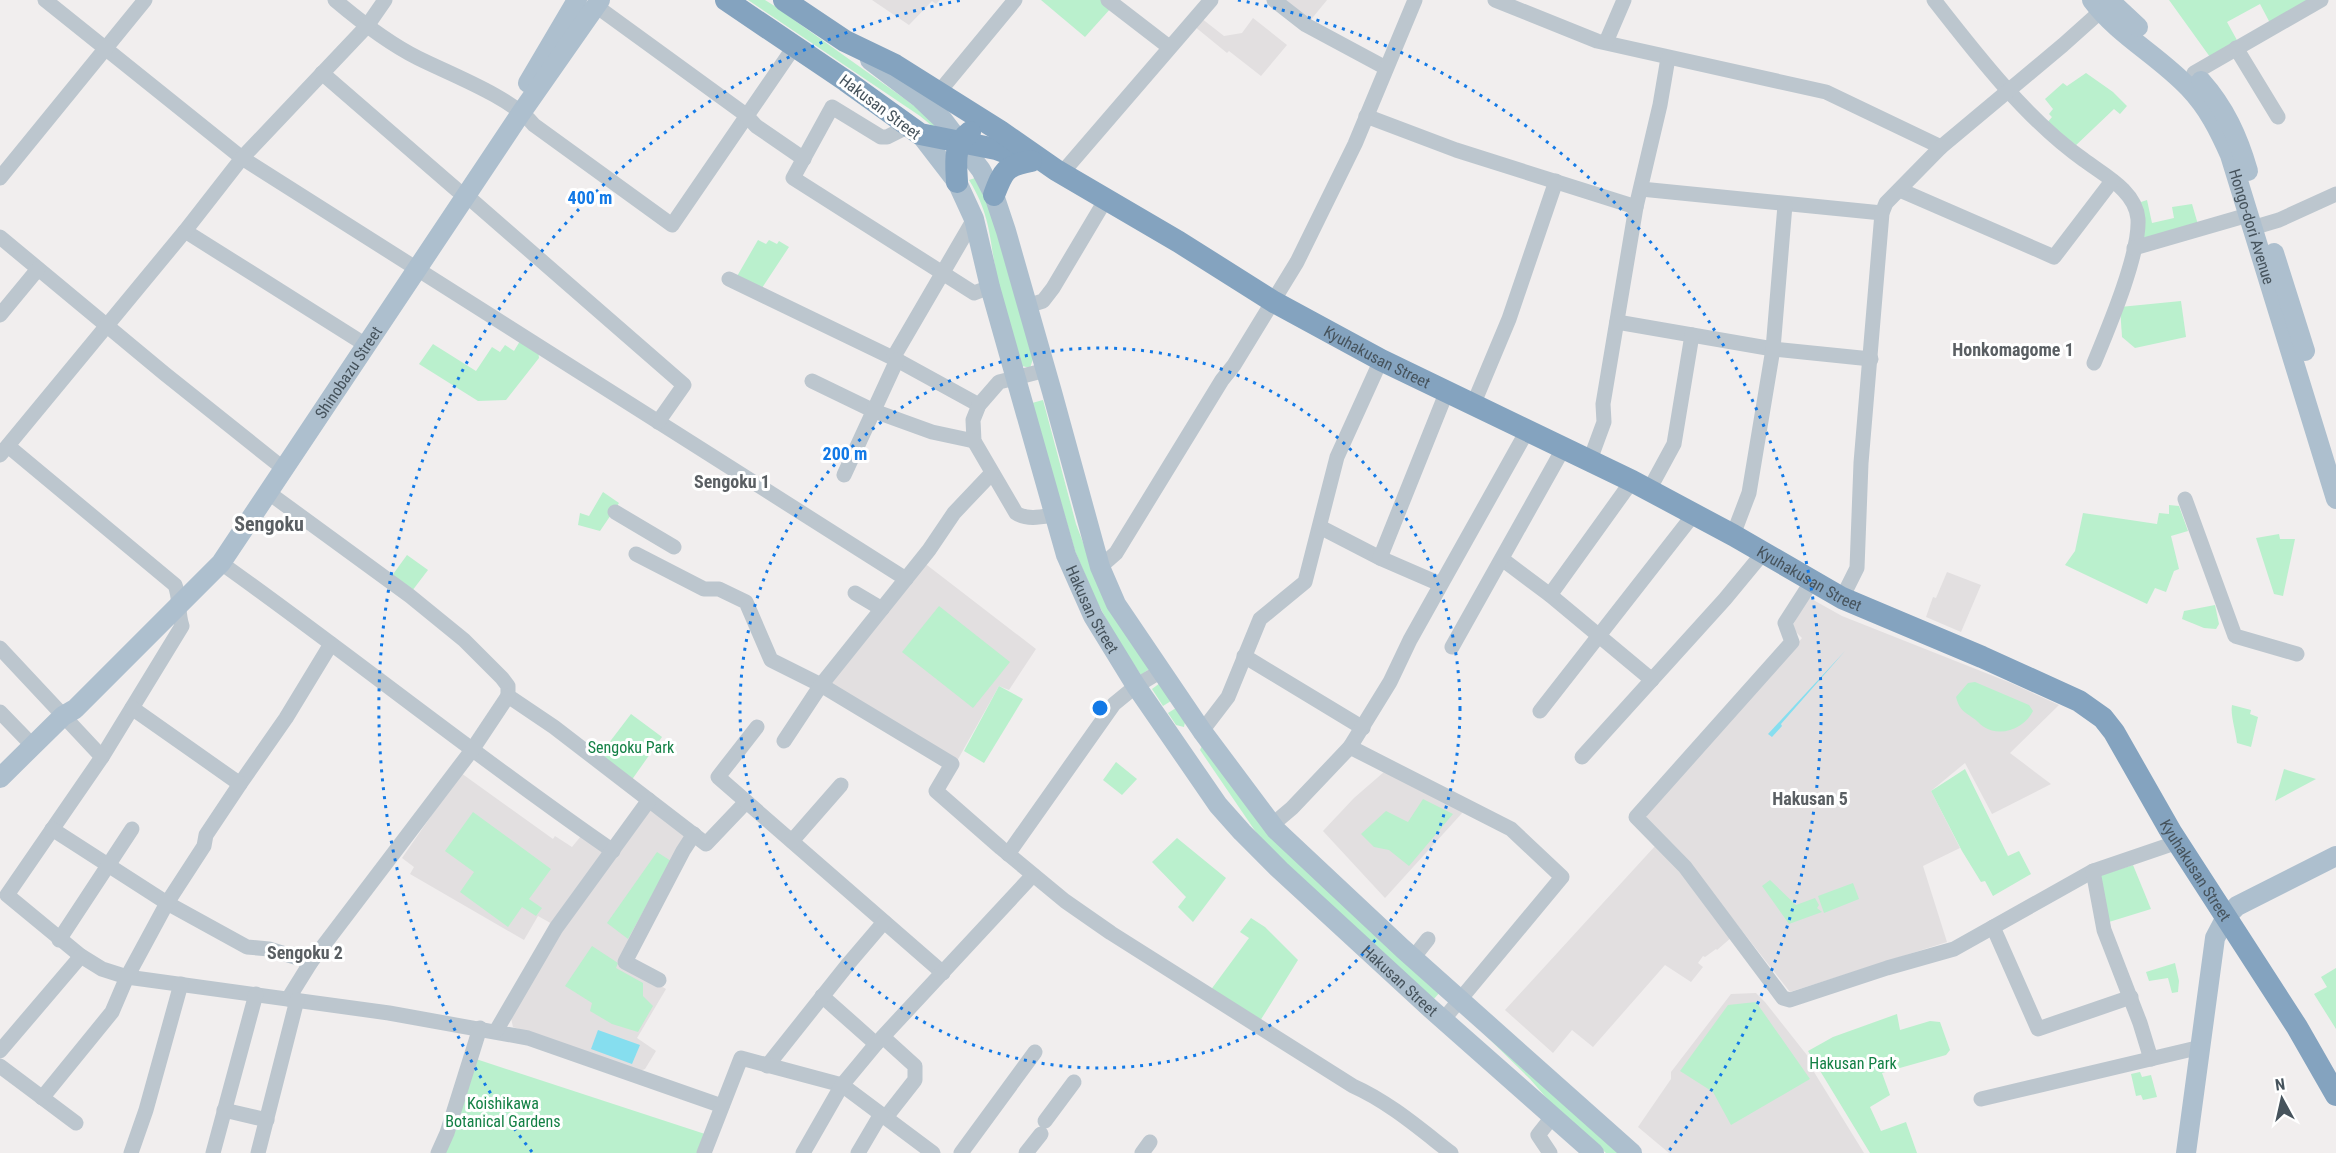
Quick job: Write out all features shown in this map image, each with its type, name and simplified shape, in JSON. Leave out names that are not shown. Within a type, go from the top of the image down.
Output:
[{"type":"highway","name":"Hakusan Street","points":[[726,0],[915,130]]},
{"type":"highway","name":"Hakusan Street","points":[[784,0],[845,41]]},
{"type":"highway","points":[[845,41],[895,65],[994,127],[1059,172]]},
{"type":"highway","points":[[957,182],[956,155],[960,141],[968,133],[980,127],[994,127]]},
{"type":"highway","points":[[915,130],[996,149],[1059,172]]},
{"type":"highway","points":[[994,195],[1000,178],[1012,165],[1031,161]]},
{"type":"highway","name":"Kyuhakusan Street","points":[[1059,172],[1274,302],[1381,360],[1641,486],[1733,534],[1842,598],[2068,696],[2103,718],[2114,732],[2178,842],[2226,917]]},
{"type":"highway","points":[[2226,917],[2297,1027],[2336,1095]]},
{"type":"main road","name":"Shinobazu Street","points":[[179,597],[213,556],[280,465],[591,2]]},
{"type":"main road","name":"Hongo-dori Avenue","points":[[2102,6],[2194,73],[2221,105],[2230,122],[2240,145],[2255,223],[2336,499]]},
{"type":"main road","name":"Hongo-dori Avenue","points":[[2102,6],[2188,86],[2215,122],[2255,223],[2336,454]]},
{"type":"main road","name":"Hakusan Street","points":[[845,41],[920,98],[943,120],[981,170],[994,195],[1046,370],[1100,567],[1116,604],[1202,731],[1272,825],[1413,958],[1632,1153]]},
{"type":"main road","name":"Hakusan Street","points":[[915,130],[957,182],[974,219],[990,287],[1066,555],[1081,592],[1107,641],[1136,686],[1218,805],[1242,832],[1443,1020],[1594,1153]]},
{"type":"main road","name":"Shinobazu Street","points":[[0,778],[63,716],[68,702],[179,597],[221,563],[269,494],[280,465],[358,340],[414,267]]},
{"type":"main road","points":[[1202,731],[1193,741],[1193,750],[1223,794],[1242,832]]},
{"type":"main road","points":[[2226,917],[2237,906],[2336,856]]},
{"type":"main road","name":"Kyuhakusan Street","points":[[2186,1153],[2213,945],[2226,917]]},
{"type":"main road","points":[[1467,1041],[1485,1021]]},
{"type":"street","points":[[45,0],[242,158],[906,579]]},
{"type":"street","points":[[0,178],[145,0]]},
{"type":"street","points":[[335,0],[367,26],[416,58],[517,110],[534,125],[672,225],[794,47]]},
{"type":"street","points":[[385,0],[367,26],[242,158],[185,231],[4,450],[174,585],[179,597],[182,629],[102,757],[7,895],[81,956],[102,969],[127,977],[480,1028],[528,1038],[722,1106]]},
{"type":"street","points":[[939,92],[1015,0]]},
{"type":"street","points":[[1108,0],[1169,47]]},
{"type":"street","points":[[1059,172],[1211,0]]},
{"type":"street","points":[[1274,0],[1306,25],[1386,68]]},
{"type":"street","points":[[1100,567],[1116,553],[1297,262],[1366,116],[1415,0]]},
{"type":"street","points":[[1495,0],[1598,41],[1826,92],[1941,147]]},
{"type":"street","points":[[1606,42],[1624,0]]},
{"type":"street","points":[[1934,0],[2009,90],[2060,144],[2130,196],[2138,218],[2134,248],[2114,311],[2094,363]]},
{"type":"street","points":[[2194,73],[2321,0]]},
{"type":"street","points":[[591,2],[746,115],[756,126],[804,159]]},
{"type":"street","points":[[1842,598],[1857,568],[1861,463],[1882,213],[1886,203],[1941,147],[2009,90],[2102,6]]},
{"type":"street","points":[[2236,48],[2277,117]]},
{"type":"street","points":[[1590,460],[1604,422],[1603,404],[1636,207],[1660,105],[1668,58]]},
{"type":"street","points":[[322,73],[684,385],[658,422]]},
{"type":"street","points":[[915,130],[881,137],[832,107],[793,178],[975,292],[990,287]]},
{"type":"street","points":[[1366,116],[1456,150],[1636,207]]},
{"type":"street","points":[[1473,405],[1509,319],[1556,181]]},
{"type":"street","points":[[1900,190],[2054,256],[2112,181]]},
{"type":"street","points":[[1641,189],[1882,213]]},
{"type":"street","points":[[2134,248],[2255,223],[2335,199]]},
{"type":"street","points":[[1027,306],[1043,301],[1053,288],[1106,200]]},
{"type":"street","points":[[1733,534],[1749,493],[1773,349],[1785,205]]},
{"type":"street","points":[[844,475],[874,411],[895,358],[974,219]]},
{"type":"street","points":[[185,231],[358,340]]},
{"type":"street","points":[[0,237],[165,375],[280,465]]},
{"type":"street","points":[[0,315],[38,269]]},
{"type":"street","points":[[729,279],[895,358],[979,405]]},
{"type":"street","points":[[1617,322],[1773,349],[1871,359]]},
{"type":"street","points":[[1550,595],[1674,444],[1692,335]]},
{"type":"street","points":[[1202,731],[1228,697],[1260,619],[1305,582],[1337,458],[1381,360]]},
{"type":"street","points":[[1046,370],[999,382],[979,405],[973,420],[974,441],[991,474],[1016,513],[1020,516],[1035,517],[1053,515]]},
{"type":"street","points":[[812,381],[874,411],[932,432],[974,441]]},
{"type":"street","points":[[1380,558],[1447,392]]},
{"type":"street","points":[[1272,825],[1292,808],[1350,747],[1363,728],[1390,682],[1440,584],[1527,431]]},
{"type":"street","points":[[1452,647],[1563,449]]},
{"type":"street","points":[[784,741],[821,685],[906,579],[954,513],[991,474]]},
{"type":"street","points":[[258,1153],[292,1000],[311,962],[472,750],[508,696],[508,686],[502,678],[464,640],[410,596],[269,494]]},
{"type":"street","points":[[2185,500],[2235,636],[2297,654]]},
{"type":"street","points":[[615,512],[674,547]]},
{"type":"street","points":[[1540,711],[1694,514]]},
{"type":"street","points":[[1320,527],[1380,558],[1440,584]]},
{"type":"street","points":[[1582,757],[1725,599],[1763,553]]},
{"type":"street","points":[[636,554],[704,589],[719,589],[746,602],[771,660],[821,685],[952,764],[936,791],[1033,875],[1111,933],[1366,1092],[1406,1118],[1451,1153]]},
{"type":"street","points":[[1502,559],[1550,595],[1652,680]]},
{"type":"street","points":[[221,563],[612,851]]},
{"type":"street","points":[[1812,581],[1785,623],[1792,642],[1636,817],[1685,867],[1784,998],[1790,1000],[1954,949],[2093,872],[2178,842]]},
{"type":"street","points":[[855,592],[882,609]]},
{"type":"street","points":[[42,1098],[112,1012],[127,977],[167,903],[204,846],[206,835],[286,718],[331,644]]},
{"type":"street","points":[[0,648],[102,757]]},
{"type":"street","points":[[1244,656],[1363,728]]},
{"type":"street","points":[[1008,854],[1114,704],[1136,686],[1161,671]]},
{"type":"street","points":[[508,696],[554,726],[706,844],[746,802]]},
{"type":"street","points":[[132,708],[240,784]]},
{"type":"street","points":[[0,712],[33,746]]},
{"type":"street","points":[[757,727],[718,777],[943,973]]},
{"type":"street","points":[[1350,747],[1511,829],[1562,877],[1443,1020]]},
{"type":"street","points":[[792,841],[841,785]]},
{"type":"street","points":[[496,1032],[556,928],[649,800]]},
{"type":"street","points":[[52,829],[167,903],[247,947],[269,949],[311,962]]},
{"type":"street","points":[[59,939],[132,829]]},
{"type":"street","points":[[659,980],[625,962],[682,850],[694,834]]},
{"type":"street","points":[[2093,872],[2104,930],[2151,1059]]},
{"type":"street","points":[[803,1153],[842,1085],[880,1040],[1033,875]]},
{"type":"street","points":[[767,1066],[884,922]]},
{"type":"street","points":[[1993,927],[2038,1029],[2130,997]]},
{"type":"street","points":[[1413,958],[1428,939]]},
{"type":"street","points":[[0,1051],[81,956]]},
{"type":"street","points":[[131,1153],[149,1100],[181,984]]},
{"type":"street","points":[[213,1153],[256,994]]},
{"type":"street","points":[[822,996],[915,1066],[915,1080],[883,1116],[858,1153]]},
{"type":"street","points":[[438,1153],[447,1133],[480,1028]]},
{"type":"street","points":[[1981,1099],[2201,1047]]},
{"type":"street","points":[[961,1153],[1035,1052]]},
{"type":"street","points":[[704,1153],[741,1058],[842,1085],[933,1153]]},
{"type":"street","points":[[0,1066],[76,1122]]},
{"type":"street","points":[[1026,1153],[1074,1082]]},
{"type":"street","points":[[224,1110],[267,1120]]},
{"type":"street","points":[[1550,1153],[1538,1135],[1553,1116]]},
{"type":"shaded area","points":[[872,0],[940,0],[936,4],[932,1],[909,25]]},
{"type":"shaded area","points":[[1281,0],[1327,0],[1309,22]]},
{"type":"shaded area","points":[[1201,18],[1224,36],[1242,33],[1253,18],[1287,45],[1261,76],[1229,51],[1227,53],[1194,26]]},
{"type":"shaded area","points":[[923,562],[1036,649],[1009,690],[999,686],[957,761],[828,685]]},
{"type":"shaded area","points":[[1947,572],[1981,585],[1961,632],[1926,617],[1933,597],[1936,598]]},
{"type":"shaded area","points":[[1808,597],[1842,616],[2011,683],[2059,705],[2010,753],[2051,784],[1992,814],[1965,763],[1931,791],[1960,848],[1923,866],[1947,942],[1790,992],[1689,863],[1647,819],[1646,814],[1802,638],[1793,625]]},
{"type":"shaded area","points":[[1384,772],[1463,812],[1385,898],[1323,831],[1354,798]]},
{"type":"shaded area","points":[[461,773],[553,839],[555,836],[572,847],[581,836],[605,852],[554,925],[538,916],[524,940],[410,874],[414,867],[402,858]]},
{"type":"shaded area","points":[[647,809],[652,809],[685,836],[622,963],[666,989],[637,1038],[656,1051],[645,1069],[640,1071],[513,1027],[511,1018],[558,933]]},
{"type":"shaded area","points":[[1656,845],[1681,870],[1732,937],[1717,950],[1703,956],[1698,963],[1703,967],[1691,982],[1665,965],[1593,1047],[1572,1030],[1553,1053],[1505,1010]]},
{"type":"shaded area","points":[[1756,993],[1814,1064],[1814,1072],[1864,1153],[1669,1153],[1638,1127],[1671,1079],[1671,1072],[1731,994]]},
{"type":"green space","points":[[748,0],[765,0],[773,5],[905,99],[927,117],[937,130],[920,116]]},
{"type":"green space","points":[[1041,0],[1102,0],[1111,8],[1085,37]]},
{"type":"green space","points":[[2169,0],[2311,0],[2270,23],[2260,4],[2227,22],[2238,42],[2210,57]]},
{"type":"green space","points":[[2086,73],[2113,92],[2127,106],[2120,114],[2114,109],[2073,148],[2046,124],[2052,117],[2049,114],[2053,109],[2045,99],[2063,83],[2067,86]]},
{"type":"green space","points":[[975,178],[988,202],[1033,359],[1030,368],[1022,366],[1004,306],[986,220],[977,194],[969,180]]},
{"type":"green space","points":[[2147,200],[2152,223],[2174,218],[2172,207],[2192,204],[2199,228],[2137,246],[2138,203]]},
{"type":"green space","points":[[758,240],[766,244],[769,240],[777,244],[779,241],[789,247],[760,291],[736,278]]},
{"type":"green space","points":[[2181,301],[2186,337],[2135,348],[2122,337],[2120,307]]},
{"type":"green space","points":[[520,341],[538,350],[539,358],[506,400],[478,401],[419,364],[433,344],[476,371],[492,347],[500,352],[505,345],[514,351]]},
{"type":"green space","points":[[1043,400],[1076,524],[1090,561],[1149,669],[1141,675],[1117,639],[1096,600],[1075,551],[1032,403]]},
{"type":"green space","points":[[603,492],[619,503],[600,531],[578,525],[580,513],[589,516]]},
{"type":"green space","points":[[2169,505],[2179,506],[2188,531],[2171,536],[2179,569],[2174,571],[2166,592],[2155,588],[2147,604],[2065,565],[2075,551],[2083,513],[2157,524],[2159,513],[2169,514]]},
{"type":"green space","points":[[2279,534],[2280,539],[2295,539],[2283,596],[2274,594],[2256,538]]},
{"type":"green space","points":[[407,555],[428,570],[412,591],[391,577]]},
{"type":"green space","points":[[2215,605],[2219,624],[2216,629],[2204,628],[2182,619],[2184,611]]},
{"type":"green space","points":[[939,606],[1010,662],[973,708],[902,652]]},
{"type":"green space","points":[[1975,682],[2029,705],[2033,711],[2024,722],[2012,730],[1998,732],[1984,727],[1962,709],[1956,697],[1968,683]]},
{"type":"green space","points":[[1160,683],[1171,701],[1163,706],[1152,689]]},
{"type":"green space","points":[[999,686],[1023,699],[984,763],[964,751]]},
{"type":"green space","points":[[2232,705],[2251,710],[2250,714],[2258,717],[2251,747],[2237,743]]},
{"type":"green space","points":[[1176,708],[1185,722],[1184,727],[1176,725],[1168,713]]},
{"type":"green space","name":"Sengoku Park","points":[[631,714],[662,737],[631,781],[599,756]]},
{"type":"green space","points":[[1202,746],[1440,992],[1433,1000],[1262,841],[1200,750]]},
{"type":"green space","points":[[1116,762],[1137,779],[1122,795],[1103,780]]},
{"type":"green space","points":[[1965,769],[2008,856],[2019,851],[2031,874],[1993,896],[1985,881],[1981,882],[1962,851],[1931,791]]},
{"type":"green space","points":[[2284,769],[2316,779],[2275,801]]},
{"type":"green space","points":[[1423,799],[1453,814],[1409,866],[1389,850],[1374,847],[1361,834],[1386,811],[1408,822]]},
{"type":"green space","points":[[473,812],[551,869],[529,899],[542,908],[536,916],[522,907],[508,927],[460,892],[474,872],[445,851]]},
{"type":"green space","points":[[1177,838],[1226,878],[1193,922],[1178,907],[1186,897],[1152,862]]},
{"type":"green space","points":[[657,852],[671,861],[628,939],[607,923]]},
{"type":"green space","points":[[2133,865],[2151,909],[2109,922],[2098,876]]},
{"type":"green space","points":[[1770,880],[1796,905],[1815,898],[1819,905],[1817,908],[1822,912],[1789,924],[1762,886]]},
{"type":"green space","points":[[1853,883],[1859,899],[1824,913],[1818,896]]},
{"type":"green space","points":[[1251,918],[1265,927],[1298,960],[1260,1021],[1210,991],[1249,938],[1240,932]]},
{"type":"green space","points":[[592,946],[618,963],[616,968],[643,983],[643,996],[653,1006],[638,1032],[612,1024],[590,1011],[592,1003],[565,986]]},
{"type":"green space","points":[[2175,963],[2179,981],[2178,992],[2172,993],[2168,978],[2149,981],[2146,972]]},
{"type":"green space","points":[[2336,968],[2336,1029],[2314,994],[2327,987],[2321,977]]},
{"type":"green space","points":[[1756,1002],[1810,1079],[1731,1125],[1713,1092],[1680,1071],[1728,1005]]},
{"type":"green space","name":"Hakusan Park","points":[[1897,1014],[1900,1030],[1930,1021],[1940,1022],[1950,1050],[1946,1055],[1882,1073],[1890,1095],[1870,1107],[1881,1131],[1906,1122],[1917,1153],[1870,1153],[1808,1051],[1833,1037]]},
{"type":"green space","points":[[1482,1032],[1621,1153],[1606,1153],[1557,1110],[1530,1079]]},
{"type":"green space","name":"Koishikawa Botanical Gardens","points":[[476,1059],[705,1134],[698,1153],[444,1153]]},
{"type":"green space","points":[[2140,1072],[2142,1077],[2151,1075],[2157,1097],[2143,1100],[2141,1095],[2136,1096],[2131,1074]]},
{"type":"water","points":[[1845,651],[1772,737],[1768,734]]},
{"type":"water","points":[[598,1030],[640,1045],[632,1064],[591,1049]]},
{"type":"district","name":"Honkomagome 1","points":[[2013,349]]},
{"type":"district","name":"Sengoku 1","points":[[732,481]]},
{"type":"district","name":"Sengoku","points":[[269,524]]},
{"type":"district","name":"Hakusan 5","points":[[1810,798]]},
{"type":"district","name":"Sengoku 2","points":[[305,952]]}]
